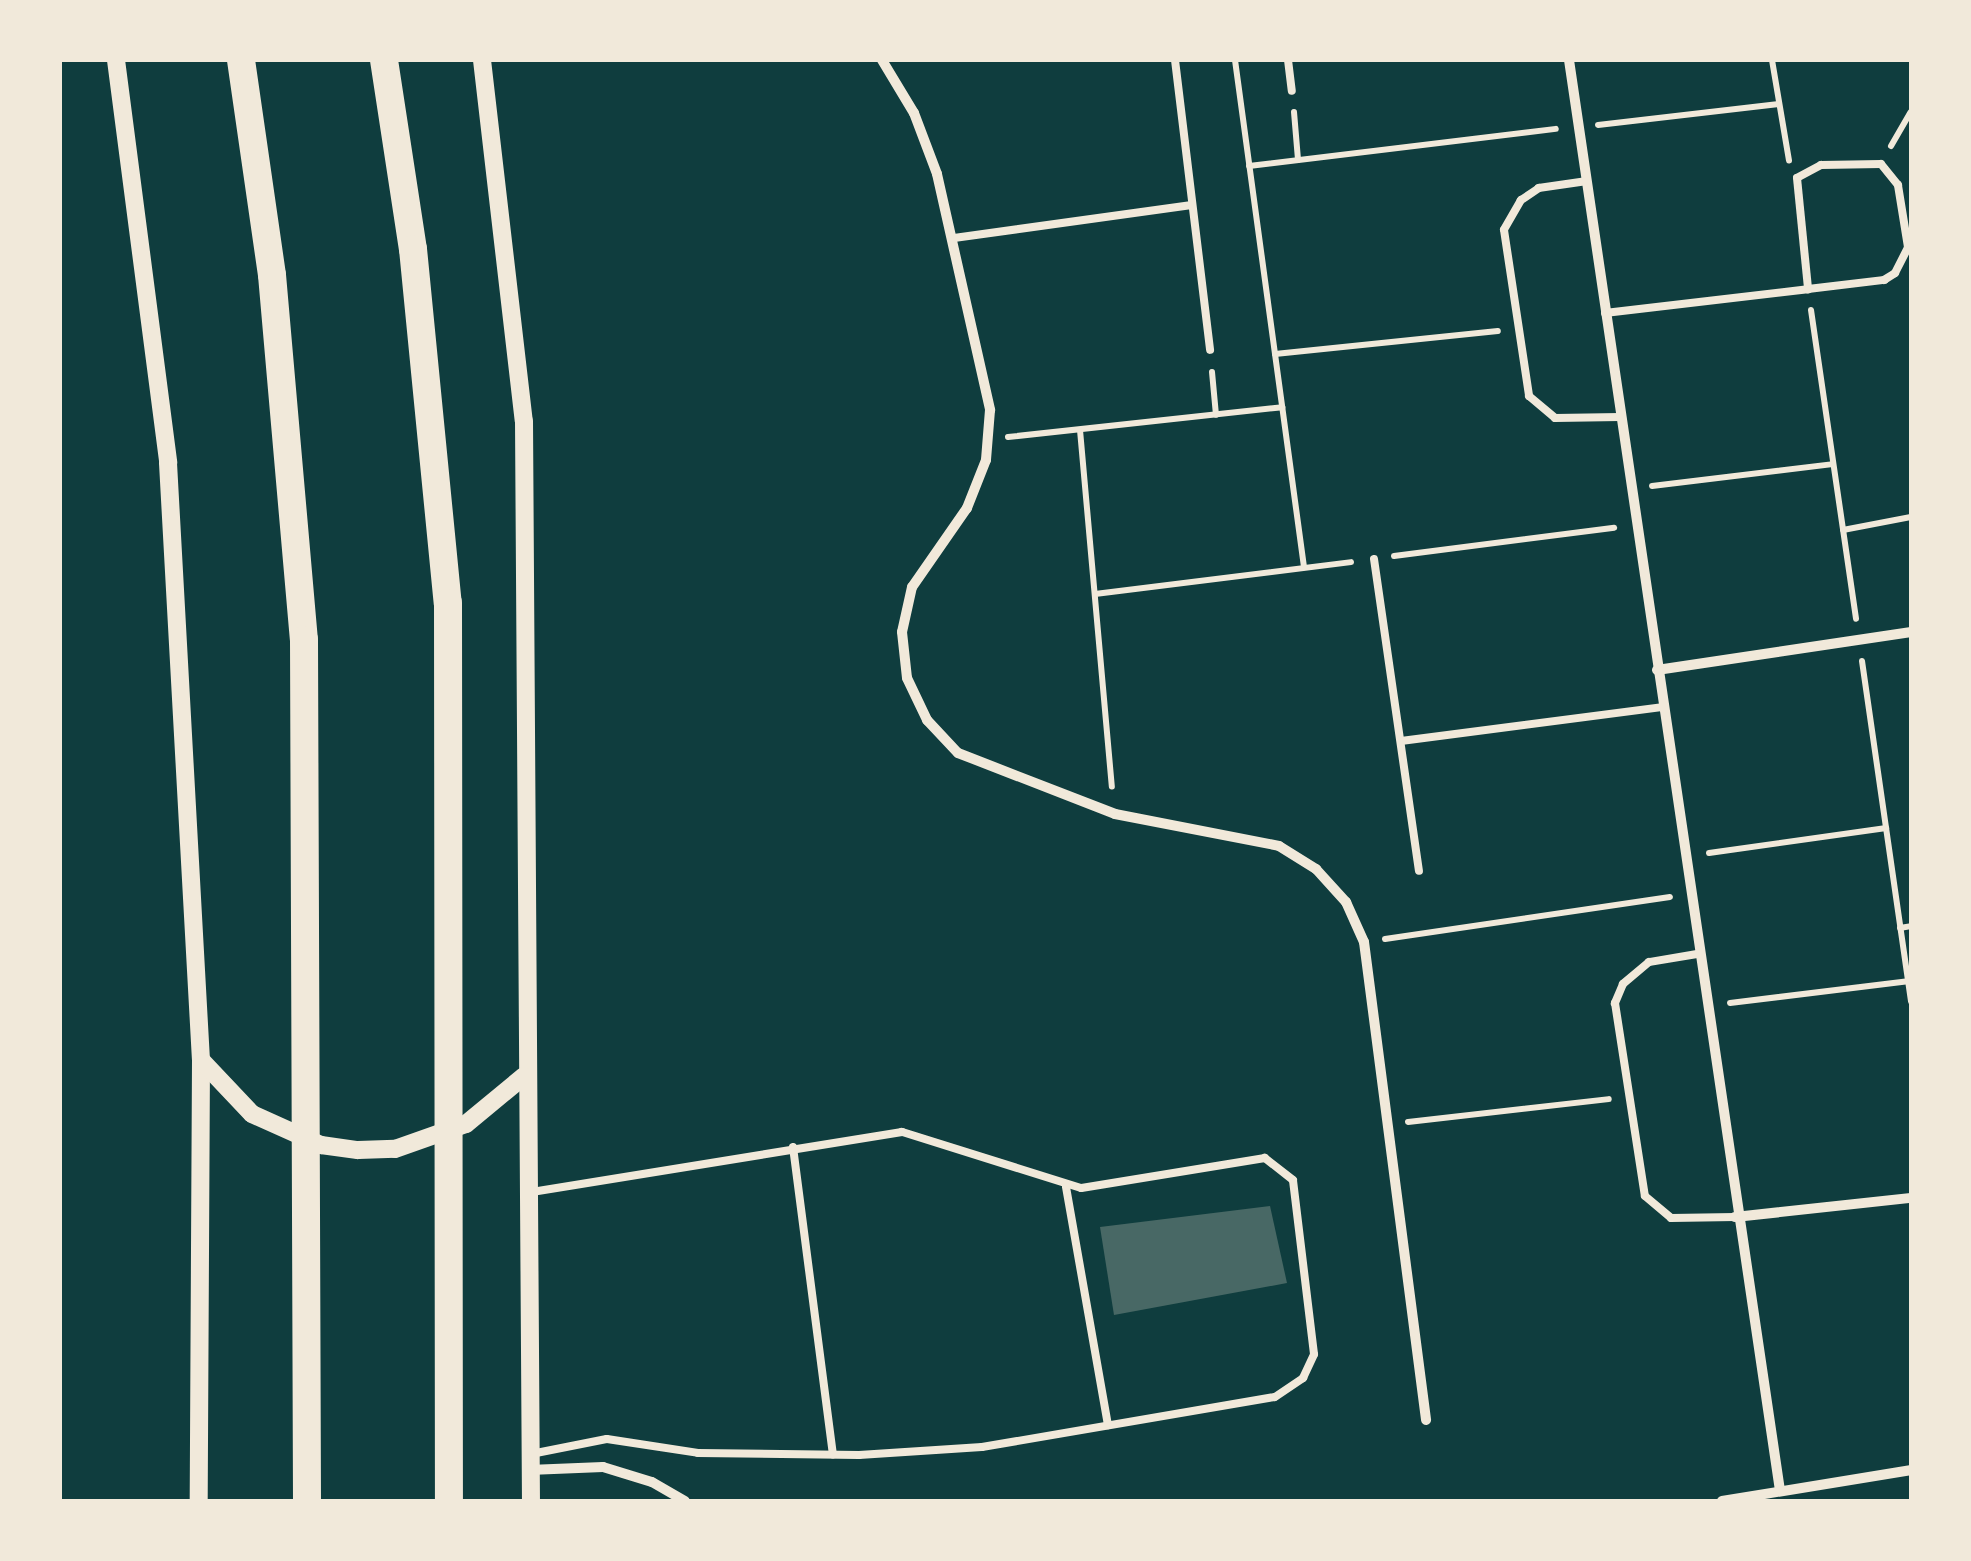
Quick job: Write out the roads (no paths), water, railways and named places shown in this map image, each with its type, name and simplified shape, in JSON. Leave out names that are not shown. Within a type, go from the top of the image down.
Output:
[{"type":"highway","points":[[240,60],[272,275],[304,640],[308,1501]]},
{"type":"highway","points":[[384,60],[413,249],[448,603],[449,1501]]},
{"type":"street","points":[[116,60],[168,463],[201,1060],[204,1453],[198,1501]]},
{"type":"street","points":[[482,60],[524,421],[524,1193],[530,1501]]},
{"type":"street","points":[[882,60],[914,112],[954,238],[990,410],[987,439],[967,508],[912,587],[902,632],[907,678],[926,720],[958,753],[1115,814],[1279,846],[1316,869],[1346,902],[1364,942],[1426,1420]]},
{"type":"street","points":[[1569,60],[1735,1217],[1780,1492]]},
{"type":"street","points":[[1657,670],[1911,632]]},
{"type":"street","points":[[201,1060],[252,1114],[320,1145],[358,1150],[414,1144],[466,1124],[524,1076]]},
{"type":"street","points":[[1735,1217],[1911,1198]]},
{"type":"street","points":[[527,1463],[603,1467],[652,1482],[685,1501]]},
{"type":"street","points":[[1722,1501],[1911,1470]]},
{"type":"lane","points":[[1174,60],[1210,350]]},
{"type":"lane","points":[[1288,60],[1292,91]]},
{"type":"lane","points":[[1605,313],[1808,289],[1884,280],[1904,261],[1908,247],[1898,184],[1881,164],[1807,168],[1794,192],[1808,289]]},
{"type":"lane","points":[[1586,181],[1539,188],[1522,200],[1504,230],[1529,396],[1542,410],[1573,421],[1620,417]]},
{"type":"lane","points":[[954,238],[1192,205]]},
{"type":"lane","points":[[1374,558],[1419,872]]},
{"type":"lane","points":[[1401,741],[1662,707]]},
{"type":"lane","points":[[1697,954],[1649,962],[1623,984],[1615,1003],[1645,1196],[1670,1218],[1735,1217]]},
{"type":"lane","points":[[524,1193],[902,1132],[1066,1186],[1265,1158],[1293,1180],[1314,1341],[1303,1378],[1275,1396],[982,1447],[833,1454],[698,1452],[607,1439],[527,1463]]},
{"type":"lane","points":[[792,1147],[833,1454]]},
{"type":"lane","points":[[1066,1186],[1108,1426]]}]
